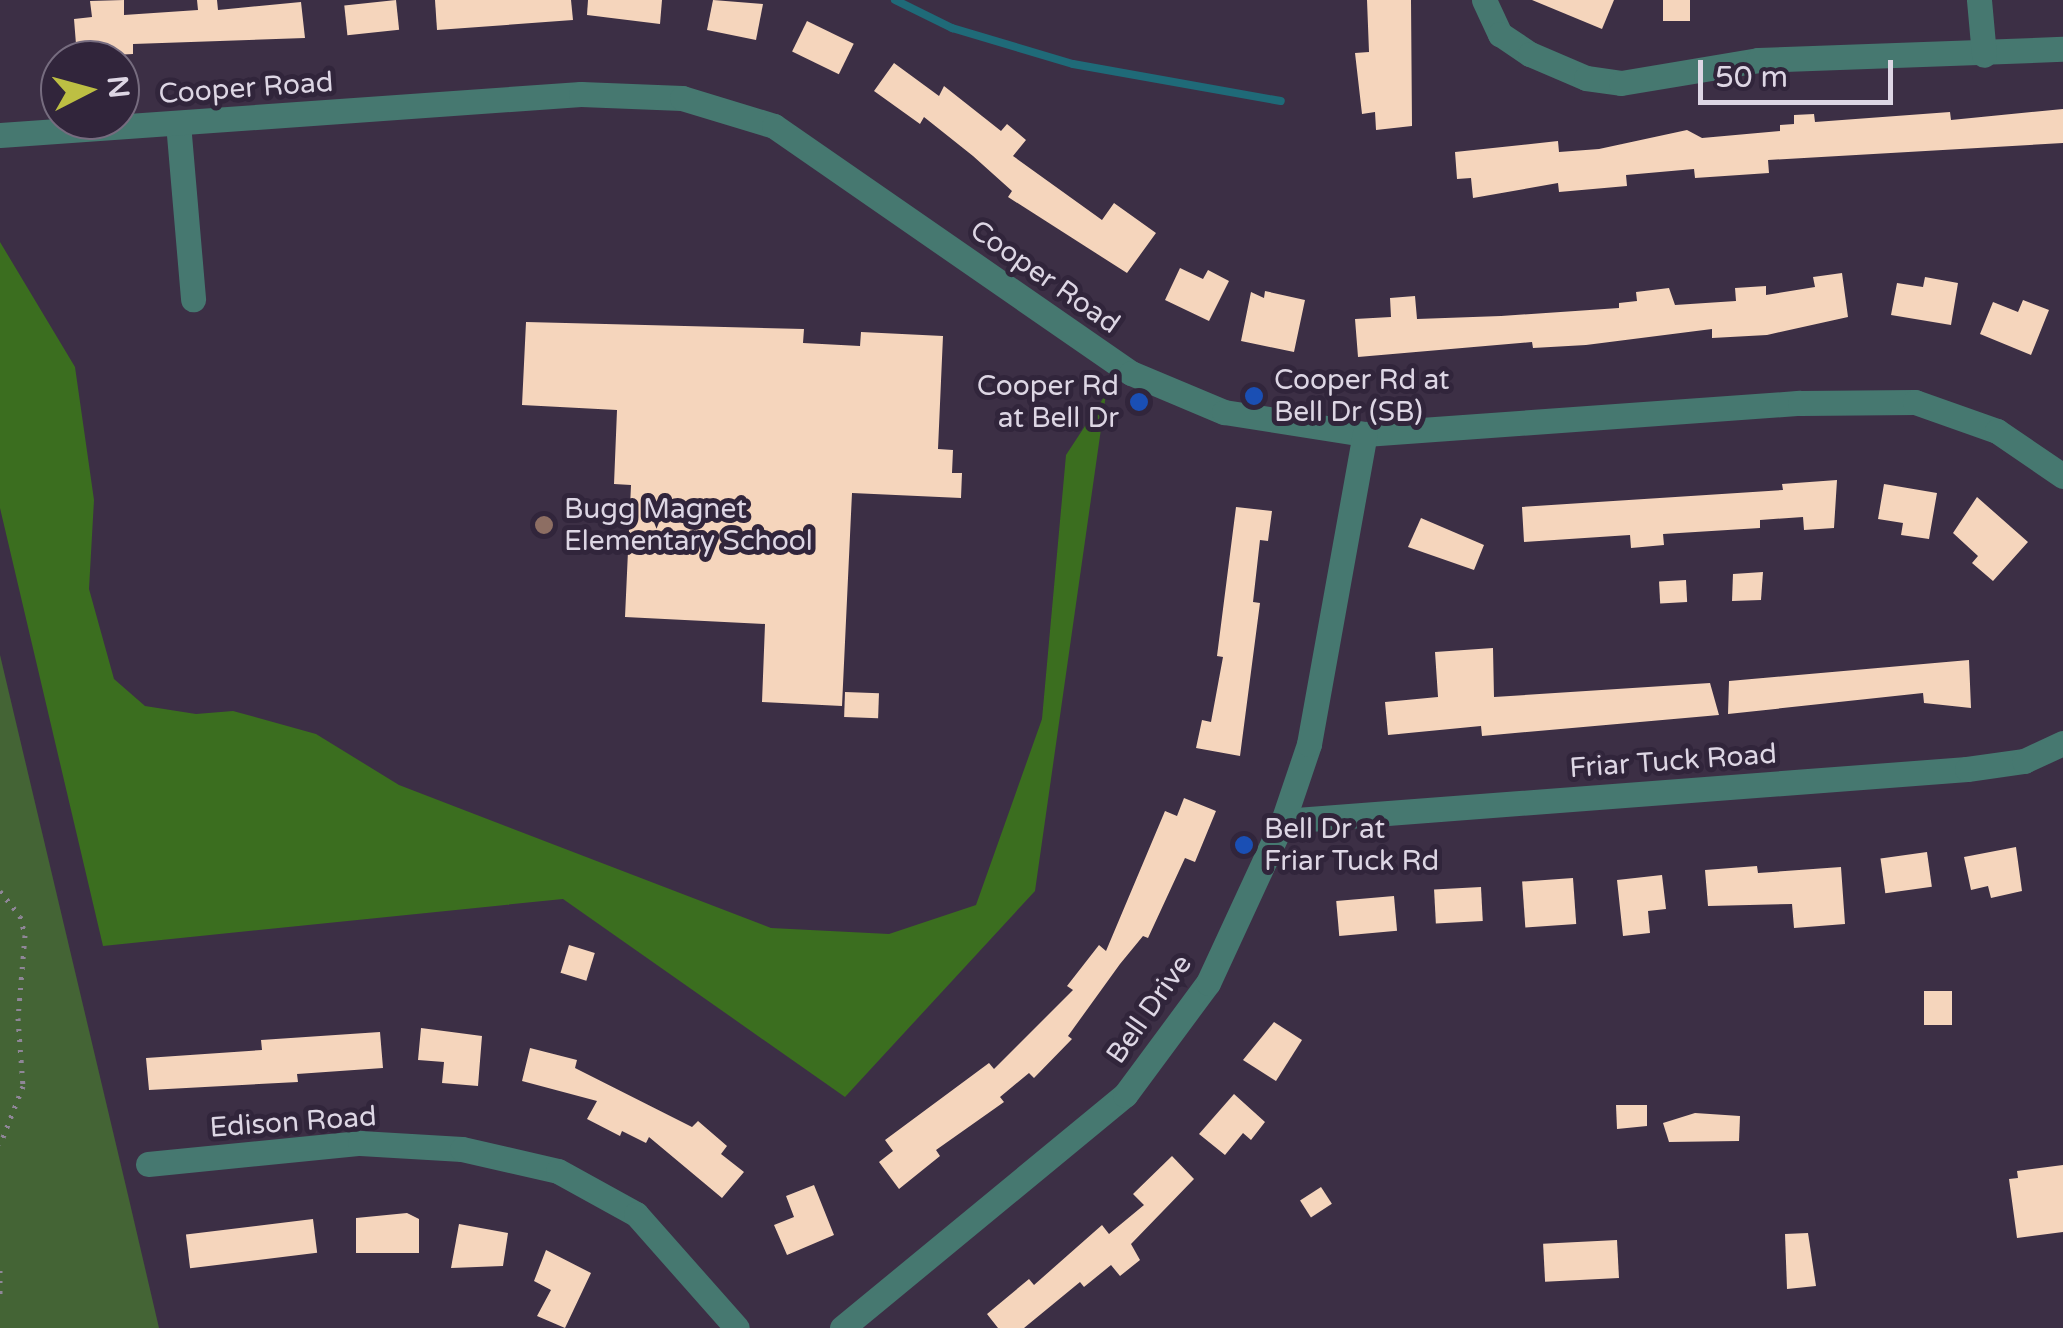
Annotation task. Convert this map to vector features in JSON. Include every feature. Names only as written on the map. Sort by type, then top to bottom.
[{"type":"street","points":[[1484,0],[1500,34],[1530,54],[1586,78],[1621,83],[1758,60],[1984,56],[2063,49]]},
{"type":"street","points":[[1979,0],[1984,56]]},
{"type":"street","name":"Cooper Road","points":[[0,134],[616,93],[682,98],[733,111],[820,153],[1083,341],[1171,394],[1224,412],[1364,434],[1817,402],[1915,402],[1997,431],[2063,476]]},
{"type":"street","points":[[178,123],[193,299]]},
{"type":"street","name":"Bell Drive","points":[[842,1328],[1125,1095],[1208,983],[1283,821],[1309,744],[1338,610],[1364,434]]},
{"type":"street","name":"Friar Tuck Road","points":[[1283,821],[1967,769],[2024,761],[2063,743]]},
{"type":"street","name":"Edison Road","points":[[148,1164],[360,1142],[462,1149],[558,1171],[636,1214],[738,1328]]},
{"type":"path","points":[[0,891],[20,916],[24,935],[18,1018],[23,1086],[0,1145]]},
{"type":"path","points":[[0,1270],[0,1296]]},
{"type":"green space","points":[[0,242],[75,367],[94,500],[89,589],[114,679],[145,706],[196,714],[233,711],[316,734],[399,785],[771,928],[889,934],[976,905],[1042,719],[1066,455],[1106,394],[1035,891],[845,1097],[563,899],[103,946],[0,508]]},
{"type":"green space","points":[[0,655],[128,1195],[159,1328],[0,1328]]},
{"type":"building","points":[[124,0],[124,15],[198,10],[197,0],[217,0],[218,10],[301,2],[305,38],[140,44],[140,40],[76,40],[74,19],[92,17],[90,1]]},
{"type":"building","points":[[396,0],[399,30],[347,35],[344,5]]},
{"type":"building","points":[[435,0],[571,0],[573,20],[437,30]]},
{"type":"building","points":[[588,0],[662,0],[660,24],[587,15]]},
{"type":"building","points":[[713,0],[763,4],[756,40],[707,30]]},
{"type":"building","points":[[1367,0],[1411,0],[1412,126],[1376,130],[1375,112],[1362,114],[1355,53],[1369,52]]},
{"type":"building","points":[[1532,0],[1614,0],[1602,29]]},
{"type":"building","points":[[1663,0],[1690,0],[1690,21],[1663,21]]},
{"type":"building","points":[[807,21],[854,44],[839,74],[792,52]]},
{"type":"building","points":[[894,63],[939,96],[944,86],[1001,131],[1007,124],[1026,140],[1013,156],[1102,220],[1114,203],[1156,233],[1127,273],[1008,197],[1012,191],[924,117],[920,124],[874,91]]},
{"type":"building","points":[[2063,109],[2063,143],[1768,160],[1769,173],[1695,178],[1694,169],[1626,175],[1627,186],[1559,192],[1558,183],[1473,198],[1471,178],[1457,179],[1455,152],[1558,141],[1559,152],[1599,149],[1687,130],[1702,138],[1780,131],[1780,125],[1794,124],[1794,115],[1814,114],[1815,122],[1950,112],[1951,120]]},
{"type":"building","points":[[1180,268],[1203,279],[1208,270],[1229,281],[1209,321],[1165,300]]},
{"type":"building","points":[[1842,273],[1848,317],[1767,335],[1712,338],[1712,329],[1586,345],[1533,348],[1532,342],[1358,357],[1355,319],[1391,317],[1390,298],[1415,296],[1417,319],[1501,316],[1619,308],[1619,303],[1637,301],[1636,292],[1669,288],[1675,305],[1736,301],[1735,288],[1766,286],[1766,295],[1815,287],[1813,277]]},
{"type":"building","points":[[1925,277],[1958,283],[1951,325],[1891,315],[1897,283],[1923,287]]},
{"type":"building","points":[[1265,291],[1305,300],[1294,352],[1241,341],[1251,292],[1264,298]]},
{"type":"building","points":[[2023,300],[2049,310],[2031,355],[1980,334],[1993,302],[2018,312]]},
{"type":"building","points":[[526,322],[804,329],[803,343],[860,346],[861,332],[943,336],[938,449],[953,450],[952,473],[962,473],[961,498],[852,493],[842,706],[762,702],[765,624],[625,617],[631,485],[614,484],[617,410],[522,405]]},
{"type":"building","points":[[1837,480],[1834,528],[1804,530],[1803,517],[1760,520],[1760,528],[1663,534],[1664,545],[1631,548],[1630,535],[1524,542],[1522,507],[1783,490],[1782,484]]},
{"type":"building","points":[[1884,484],[1937,493],[1929,539],[1901,535],[1903,523],[1878,519]]},
{"type":"building","points":[[1977,497],[2028,542],[1993,581],[1972,563],[1978,556],[1953,533]]},
{"type":"building","points":[[1236,507],[1272,511],[1268,541],[1260,540],[1253,602],[1260,603],[1240,756],[1196,748],[1202,720],[1211,722],[1223,657],[1217,656]]},
{"type":"building","points":[[1421,518],[1484,545],[1474,570],[1408,547]]},
{"type":"building","points":[[1763,572],[1761,600],[1732,601],[1733,574]]},
{"type":"building","points":[[1686,580],[1687,602],[1660,603],[1659,581]]},
{"type":"building","points":[[1493,648],[1494,697],[1710,683],[1719,715],[1482,736],[1481,726],[1388,735],[1385,702],[1438,697],[1435,652]]},
{"type":"building","points":[[1969,660],[1971,708],[1924,703],[1923,693],[1728,714],[1729,681]]},
{"type":"building","points":[[845,692],[879,693],[878,718],[844,717]]},
{"type":"building","points":[[1184,798],[1216,811],[1195,862],[1185,858],[1148,938],[1143,936],[1120,964],[1068,1036],[1072,1039],[1034,1078],[1029,1073],[1000,1097],[1004,1102],[936,1150],[940,1156],[899,1189],[879,1162],[893,1151],[885,1140],[989,1063],[994,1069],[1073,990],[1067,986],[1099,945],[1106,951],[1165,811],[1177,816]]},
{"type":"building","points":[[2016,847],[2022,891],[1991,898],[1988,886],[1971,890],[1964,857]]},
{"type":"building","points":[[1927,852],[1932,887],[1885,893],[1880,859]]},
{"type":"building","points":[[1757,866],[1758,873],[1841,867],[1845,924],[1794,928],[1792,904],[1708,906],[1705,870]]},
{"type":"building","points":[[1662,875],[1666,909],[1648,911],[1650,933],[1623,936],[1617,880]]},
{"type":"building","points":[[1573,878],[1576,924],[1525,927],[1522,882]]},
{"type":"building","points":[[1481,887],[1483,921],[1436,923],[1434,889]]},
{"type":"building","points":[[1394,896],[1397,931],[1339,936],[1336,901]]},
{"type":"building","points":[[569,945],[595,953],[586,981],[561,973]]},
{"type":"building","points":[[1924,991],[1952,991],[1952,1025],[1924,1025]]},
{"type":"building","points":[[1274,1022],[1302,1040],[1276,1081],[1243,1060]]},
{"type":"building","points":[[421,1028],[482,1036],[478,1086],[442,1083],[444,1062],[418,1060]]},
{"type":"building","points":[[380,1032],[383,1068],[297,1074],[298,1082],[149,1090],[146,1058],[262,1050],[261,1040]]},
{"type":"building","points":[[530,1048],[577,1060],[575,1068],[692,1127],[698,1121],[727,1146],[721,1154],[744,1172],[722,1198],[649,1137],[646,1143],[622,1131],[620,1136],[587,1119],[597,1101],[522,1081]]},
{"type":"building","points":[[1234,1094],[1265,1122],[1251,1140],[1243,1133],[1225,1155],[1199,1134]]},
{"type":"building","points":[[1616,1105],[1647,1105],[1647,1126],[1617,1129]]},
{"type":"building","points":[[1695,1113],[1740,1116],[1739,1141],[1669,1142],[1663,1123]]},
{"type":"building","points":[[1172,1156],[1194,1179],[1131,1244],[1140,1260],[1120,1276],[1111,1265],[1084,1287],[1080,1282],[1024,1328],[998,1328],[987,1314],[1029,1279],[1034,1285],[1102,1225],[1109,1234],[1144,1205],[1133,1194]]},
{"type":"building","points":[[2063,1165],[2063,1232],[2017,1238],[2009,1179],[2018,1178],[2017,1171]]},
{"type":"building","points":[[814,1185],[834,1235],[787,1255],[774,1225],[794,1217],[786,1196]]},
{"type":"building","points":[[1321,1187],[1332,1204],[1311,1217],[1300,1201]]},
{"type":"building","points":[[407,1213],[419,1219],[419,1253],[356,1253],[356,1218]]},
{"type":"building","points":[[313,1219],[317,1253],[190,1268],[186,1235]]},
{"type":"building","points":[[459,1224],[508,1233],[503,1266],[451,1268]]},
{"type":"building","points":[[1808,1233],[1816,1286],[1787,1289],[1785,1234]]},
{"type":"building","points":[[1617,1240],[1619,1278],[1545,1282],[1543,1244]]},
{"type":"building","points":[[546,1250],[591,1273],[565,1328],[537,1316],[551,1290],[534,1281]]},
{"type":"waterway","points":[[895,0],[952,28],[1073,64],[1281,101]]},
{"type":"place","name":"Cooper Rd at Bell Dr (SB)","points":[[1254,396]]},
{"type":"place","name":"Cooper Rd at Bell Dr","points":[[1139,402]]},
{"type":"place","name":"Bugg Magnet Elementary School","points":[[544,525]]},
{"type":"place","name":"Bell Dr at Friar Tuck Rd","points":[[1244,845]]}]
